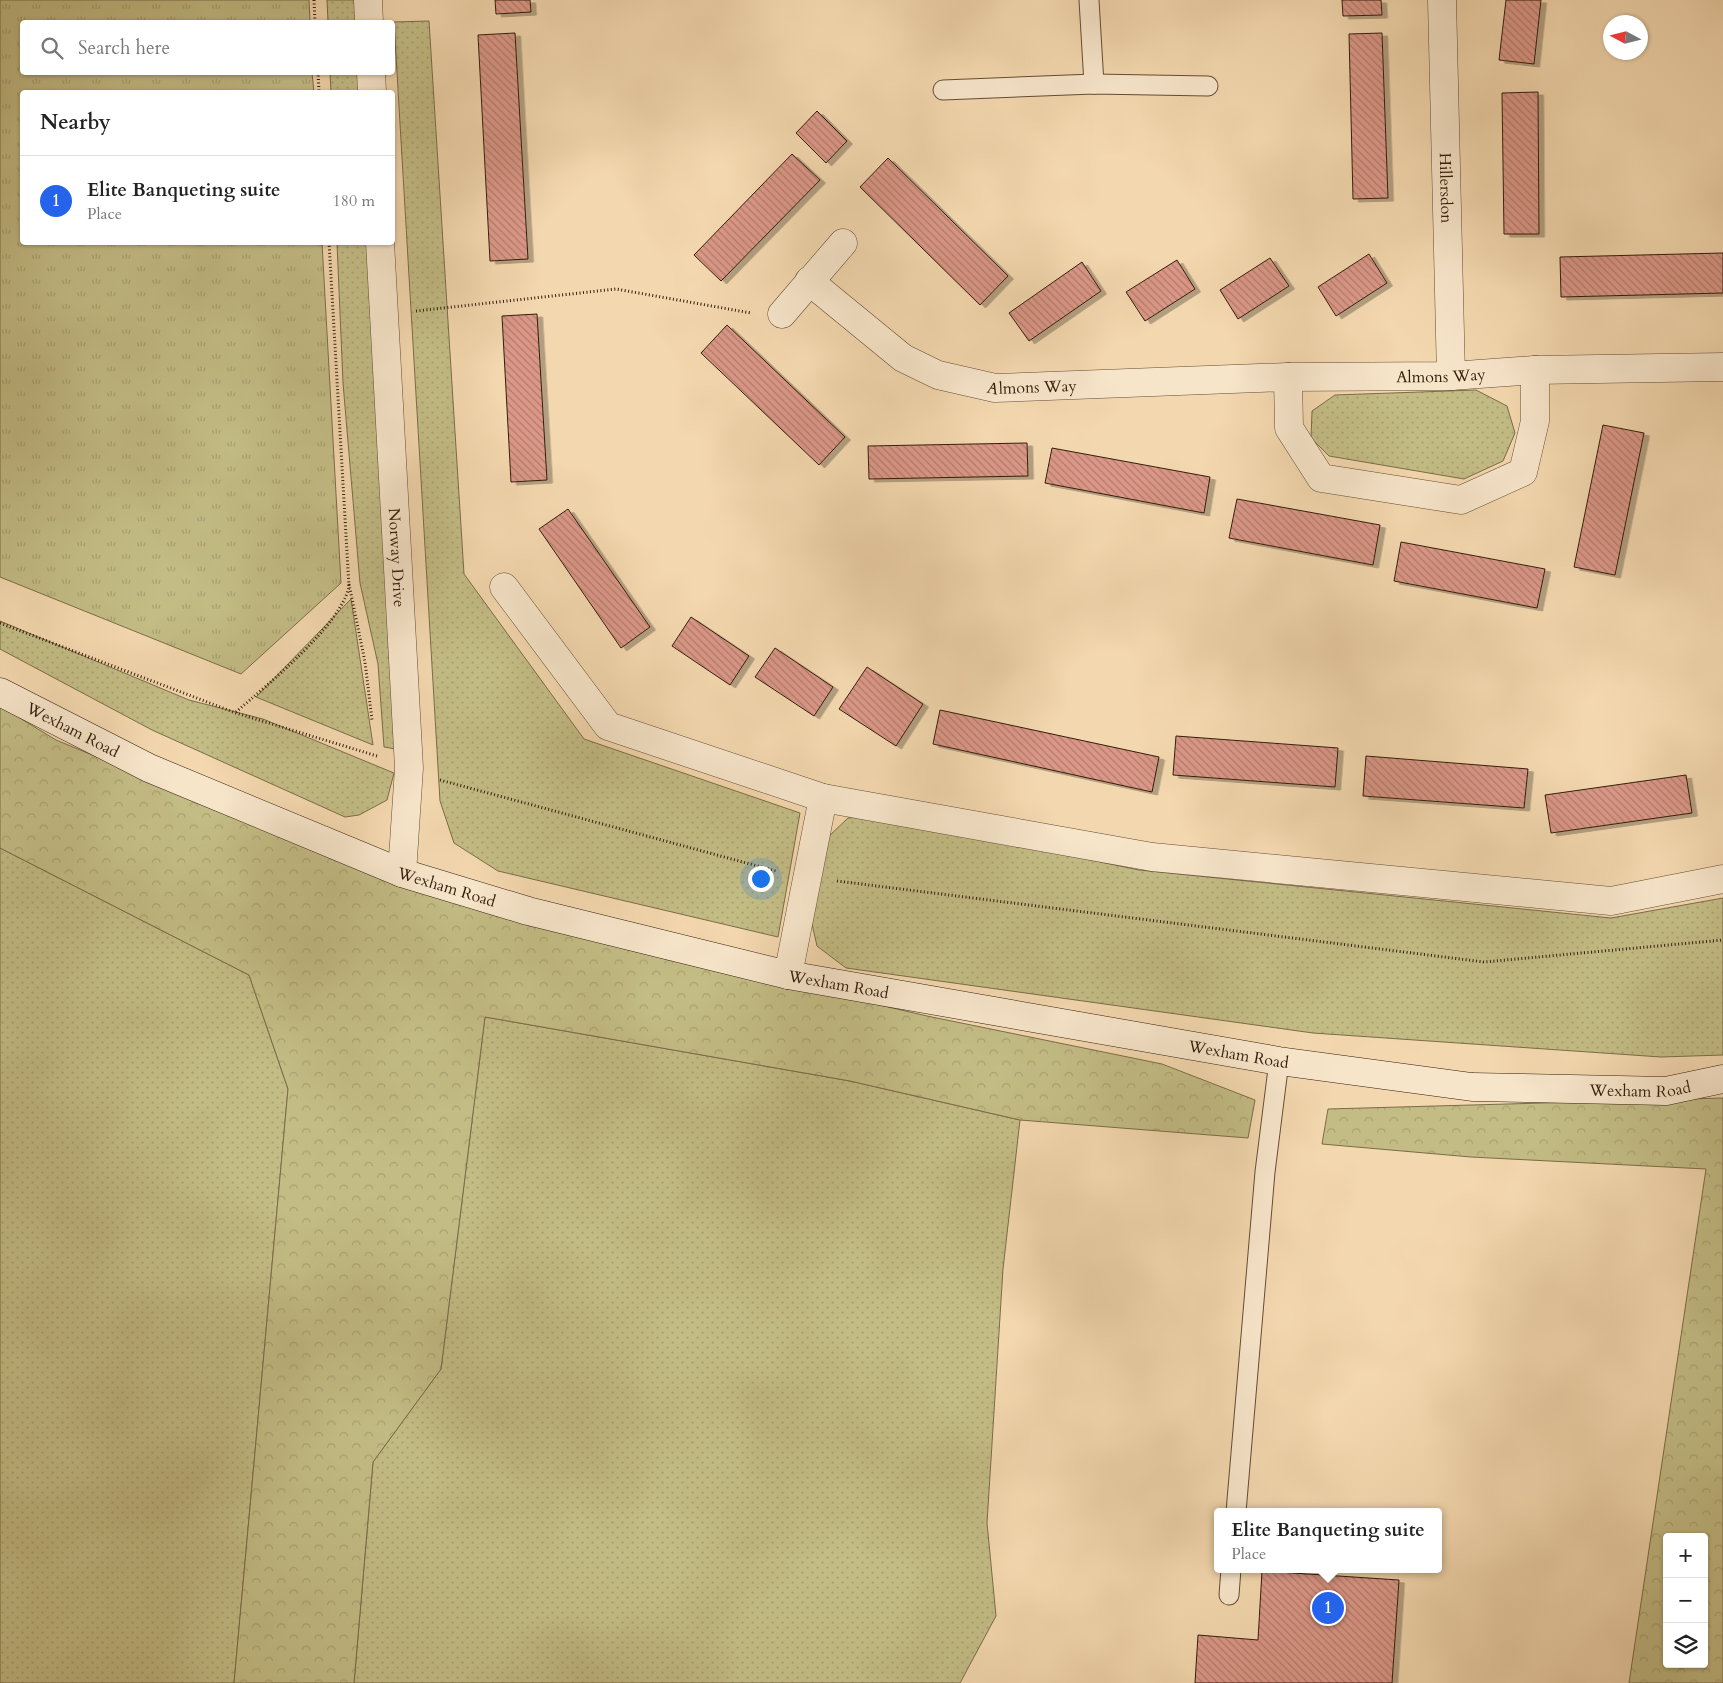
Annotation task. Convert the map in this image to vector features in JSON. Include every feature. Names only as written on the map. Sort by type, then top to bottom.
[{"type":"street","points":[[368,0],[369,20]]},
{"type":"street","name":"Hillersdon","points":[[1442,0],[1452,376]]},
{"type":"street","points":[[371,75],[372,90]]},
{"type":"street","points":[[782,314],[843,243]]},
{"type":"street","name":"Norway Drive","points":[[380,245],[409,768],[402,873]]},
{"type":"street","name":"Almons Way","points":[[809,281],[903,358],[938,375],[995,388],[1288,377],[1452,376],[1535,370],[1723,367]]},
{"type":"street","points":[[1288,377],[1290,428],[1321,478],[1461,500],[1523,472],[1535,421],[1535,370]]},
{"type":"street","points":[[504,587],[608,726],[823,798],[1152,857],[1611,901],[1723,879]]},
{"type":"street","name":"Wexham Road","points":[[0,692],[149,768],[402,873],[528,911],[788,974],[1279,1061],[1472,1087],[1666,1091],[1723,1080]]},
{"type":"street","points":[[788,974],[823,798]]},
{"type":"lane","points":[[1090,0],[1094,84]]},
{"type":"lane","points":[[943,90],[1094,84],[1208,86]]},
{"type":"lane","points":[[1236,1508],[1264,1181],[1279,1061]]},
{"type":"lane","points":[[1229,1595],[1231,1573]]},
{"type":"path","points":[[314,0],[316,20]]},
{"type":"path","points":[[318,75],[319,90]]},
{"type":"path","points":[[329,245],[349,584],[365,662],[373,727]]},
{"type":"path","points":[[384,315],[616,289],[758,314],[782,314]]},
{"type":"path","points":[[236,713],[294,661],[339,612],[346,599],[349,584]]},
{"type":"path","points":[[0,623],[236,713],[377,756],[376,746]]},
{"type":"path","points":[[439,779],[780,872]]},
{"type":"path","points":[[828,880],[1484,962],[1723,940]]},
{"type":"green space","points":[[0,0],[309,0],[310,20],[20,20],[20,75],[312,75],[314,90],[20,90],[20,245],[322,245],[341,583],[241,674],[0,577]]},
{"type":"green space","points":[[327,0],[358,0],[359,20],[328,20]]},
{"type":"green space","points":[[429,21],[464,574],[584,739],[800,813],[778,937],[498,871],[454,843],[440,801],[395,22]]},
{"type":"green space","points":[[330,75],[361,75],[362,90],[331,90]]},
{"type":"green space","points":[[337,245],[370,245],[395,749],[384,747],[378,664],[360,583],[343,383]]},
{"type":"green space","points":[[1476,390],[1507,406],[1515,433],[1503,461],[1464,479],[1329,456],[1311,438],[1312,411],[1335,395]]},
{"type":"green space","points":[[351,599],[373,745],[256,697]]},
{"type":"green space","points":[[0,621],[189,700],[263,719],[394,773],[387,800],[359,815],[345,817],[152,730],[0,649]]},
{"type":"green space","points":[[0,706],[56,740],[354,863],[548,928],[927,1016],[1162,1064],[1255,1100],[1248,1138],[1020,1120],[850,1081],[485,1017],[441,1369],[373,1462],[354,1683],[234,1683],[288,1089],[249,975],[0,848]]},
{"type":"green space","points":[[878,816],[1139,870],[1611,918],[1723,898],[1723,1055],[1661,1057],[1313,1033],[846,968],[817,946],[810,915],[828,837],[848,818]]},
{"type":"green space","points":[[0,848],[249,975],[288,1089],[234,1683],[0,1683]]},
{"type":"green space","points":[[485,1017],[850,1081],[1020,1120],[1003,1269],[987,1523],[996,1616],[960,1683],[354,1683],[373,1462],[441,1369]]},
{"type":"green space","points":[[1723,1098],[1723,1683],[1629,1683],[1706,1169],[1471,1157],[1322,1144],[1328,1109]]},
{"type":"building","points":[[495,0],[530,0],[531,12],[496,14]]},
{"type":"building","points":[[1342,0],[1381,0],[1382,15],[1343,16]]},
{"type":"building","points":[[1506,0],[1541,0],[1534,64],[1499,60]]},
{"type":"building","points":[[515,33],[528,259],[490,261],[478,35]]},
{"type":"building","points":[[1382,33],[1388,198],[1353,199],[1349,34]]},
{"type":"building","points":[[1538,92],[1539,234],[1504,234],[1502,93]]},
{"type":"building","points":[[817,111],[847,141],[826,163],[796,133]]},
{"type":"building","points":[[792,154],[820,180],[721,281],[694,255]]},
{"type":"building","points":[[888,158],[1008,276],[980,305],[860,187]]},
{"type":"building","points":[[1723,253],[1723,293],[1561,297],[1560,257]]},
{"type":"building","points":[[1369,254],[1387,283],[1336,316],[1318,287]]},
{"type":"building","points":[[1270,258],[1289,286],[1238,319],[1220,290]]},
{"type":"building","points":[[1177,260],[1195,289],[1145,321],[1126,292]]},
{"type":"building","points":[[1082,262],[1101,291],[1029,341],[1009,313]]},
{"type":"building","points":[[537,314],[547,480],[511,482],[502,316]]},
{"type":"building","points":[[727,325],[845,437],[819,465],[701,353]]},
{"type":"building","points":[[1603,425],[1644,433],[1615,575],[1574,567]]},
{"type":"building","points":[[1027,443],[1028,476],[869,479],[868,446]]},
{"type":"building","points":[[1052,448],[1210,477],[1204,513],[1045,483]]},
{"type":"building","points":[[1237,499],[1380,525],[1373,565],[1229,538]]},
{"type":"building","points":[[568,509],[650,627],[621,648],[539,529]]},
{"type":"building","points":[[1401,542],[1545,569],[1537,608],[1394,581]]},
{"type":"building","points":[[691,617],[749,656],[730,685],[672,646]]},
{"type":"building","points":[[775,648],[833,687],[814,716],[755,677]]},
{"type":"building","points":[[867,667],[923,704],[896,746],[839,709]]},
{"type":"building","points":[[940,710],[1159,757],[1152,792],[933,744]]},
{"type":"building","points":[[1176,736],[1338,748],[1335,787],[1173,775]]},
{"type":"building","points":[[1366,756],[1528,769],[1524,808],[1363,796]]},
{"type":"building","points":[[1686,775],[1692,813],[1551,833],[1545,795]]},
{"type":"building","points":[[1262,1573],[1292,1573],[1399,1580],[1392,1683],[1195,1683],[1198,1635],[1258,1640]]},
{"type":"place","name":"Elite Banqueting suite","points":[[1328,1608]]}]
